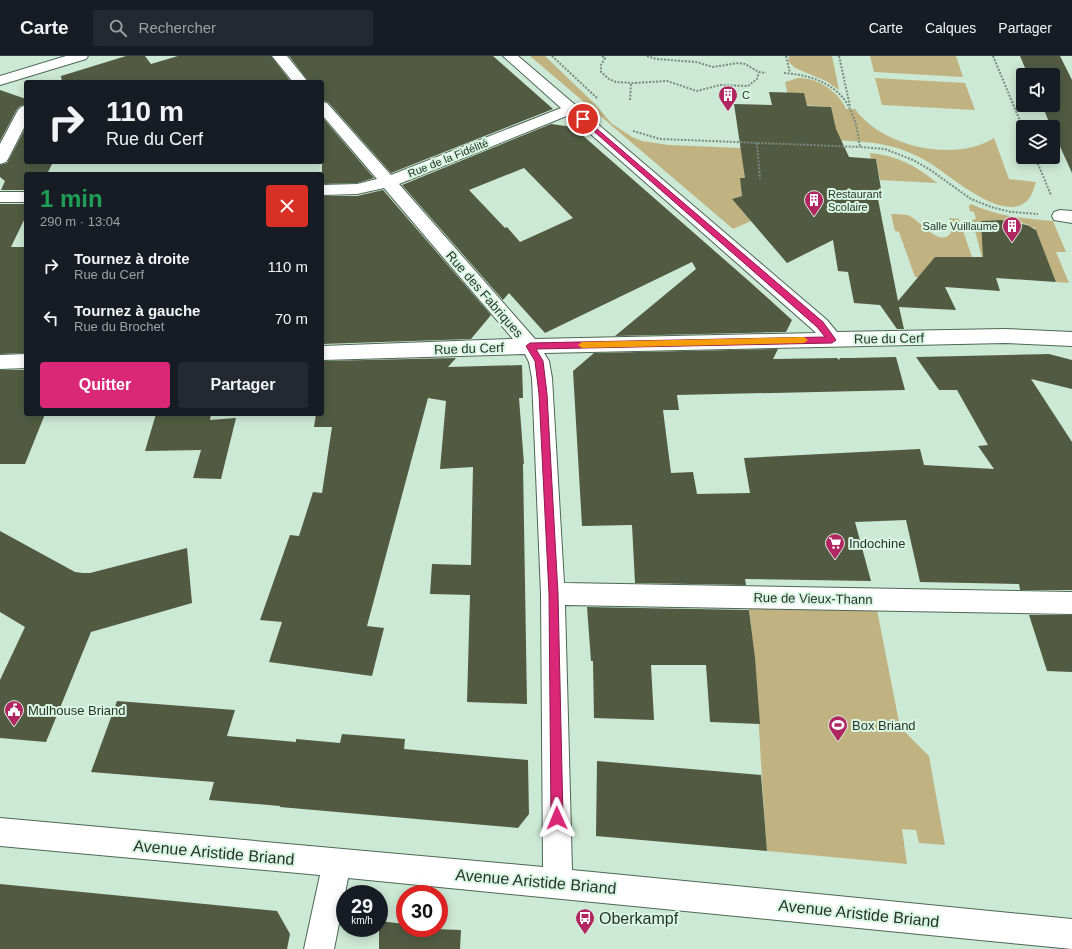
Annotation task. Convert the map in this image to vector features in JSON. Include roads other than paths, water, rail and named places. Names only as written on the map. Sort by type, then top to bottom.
[{"type":"street","points":[[0,81],[40,75],[81,56]]},
{"type":"street","points":[[279,56],[299,80]]},
{"type":"street","points":[[510,56],[820,324],[832,340]]},
{"type":"street","name":"Rue des Fabriques","points":[[324,108],[530,346],[539,361],[542,378],[553,594],[558,883]]},
{"type":"street","name":"Rue de la Fidélité","points":[[324,190],[357,189],[388,182],[571,109]]},
{"type":"street","points":[[0,159],[24,114]]},
{"type":"street","points":[[0,197],[24,197]]},
{"type":"street","name":"Rue du Cerf","points":[[324,353],[530,346],[1005,336],[1072,339]]},
{"type":"street","points":[[0,362],[24,361]]},
{"type":"street","name":"Rue de Vieux-Thann","points":[[553,594],[1072,603]]},
{"type":"street","name":"Avenue Aristide Briand","points":[[0,832],[558,883],[1072,934]]},
{"type":"street","points":[[319,949],[337,863]]},
{"type":"place","name":"C","points":[[728,112]]},
{"type":"place","name":"Restaurant Scolaire","points":[[814,217]]},
{"type":"place","name":"Salle Vuillaume","points":[[1012,243]]},
{"type":"place","name":"Indochine","points":[[835,560]]},
{"type":"place","name":"Mulhouse Briand","points":[[14,727]]},
{"type":"place","name":"Box Briand","points":[[838,742]]},
{"type":"place","name":"Oberkampf","points":[[585,935]]}]
